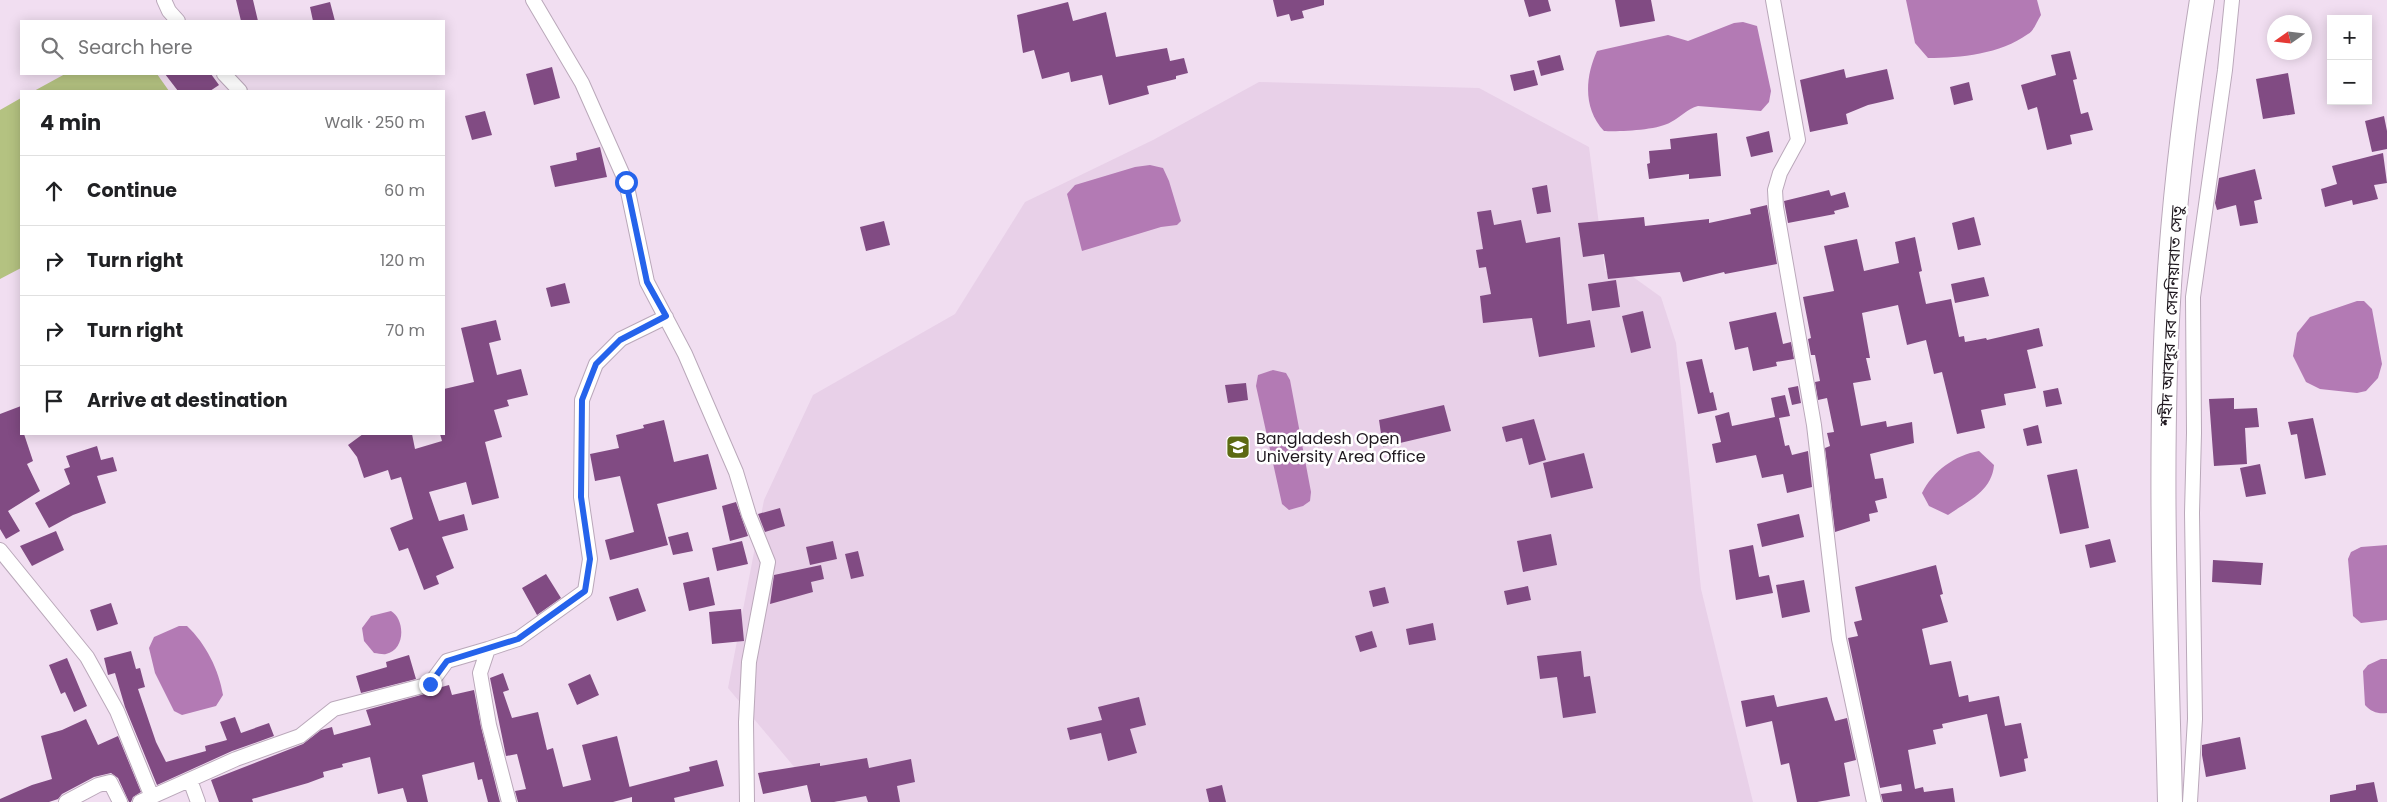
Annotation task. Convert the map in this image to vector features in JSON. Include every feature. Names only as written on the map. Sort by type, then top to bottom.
[{"type":"highway","name":"শহীদ আবদুর রব সেরনিয়াবাত সেতু","points":[[2170,802],[2166,633],[2165,437],[2169,285],[2181,147],[2202,0]]},
{"type":"street","points":[[164,0],[177,20]]},
{"type":"street","points":[[533,0],[582,83],[626,182],[647,282],[685,354],[736,472],[749,515],[768,562],[763,600],[749,662],[746,722],[747,802]]},
{"type":"street","points":[[1773,0],[1798,140],[1780,173],[1775,190],[1776,207],[1814,425],[1840,639],[1874,802]]},
{"type":"street","points":[[2190,802],[2195,719],[2192,513],[2194,297],[2225,70],[2232,0]]},
{"type":"street","points":[[225,75],[239,90]]},
{"type":"street","points":[[0,550],[87,657],[117,711],[146,800],[236,759],[300,736],[334,709],[430,684],[447,661],[518,639],[585,591],[590,559],[581,497],[582,400],[596,364],[620,340],[666,316]]},
{"type":"street","points":[[488,649],[480,673],[489,725],[509,802]]},
{"type":"street","points":[[190,780],[198,802]]},
{"type":"street","points":[[66,802],[110,782],[120,802]]},
{"type":"shaded area","points":[[1906,0],[2037,0],[2041,15],[2030,33],[2005,46],[1980,54],[1928,58],[1915,43]]},
{"type":"shaded area","points":[[1743,22],[1757,26],[1771,91],[1769,102],[1761,111],[1698,106],[1665,125],[1629,131],[1604,131],[1597,122],[1589,103],[1588,82],[1597,51],[1668,35],[1688,41],[1734,23]]},
{"type":"shaded area","name":"Bangladesh Open University Area Office","points":[[1259,82],[1479,88],[1589,147],[1605,271],[1629,274],[1661,297],[1676,343],[1701,589],[1753,802],[839,802],[801,775],[728,688],[764,500],[813,395],[955,314],[1025,202],[1153,140]]},
{"type":"shaded area","points":[[1150,165],[1163,168],[1169,181],[1181,221],[1177,225],[1161,227],[1082,251],[1067,194],[1075,185],[1135,167]]},
{"type":"shaded area","points":[[2357,301],[2364,301],[2372,309],[2382,364],[2378,378],[2366,391],[2357,393],[2320,389],[2306,382],[2293,356],[2297,333],[2310,317]]},
{"type":"shaded area","points":[[1273,370],[1286,373],[1290,380],[1311,492],[1310,501],[1303,506],[1289,510],[1282,504],[1256,386],[1258,375]]},
{"type":"shaded area","points":[[1979,451],[1994,465],[1989,482],[1984,489],[1948,515],[1929,506],[1922,493],[1932,478],[1953,460]]},
{"type":"shaded area","points":[[2387,545],[2387,620],[2361,623],[2353,616],[2348,559],[2351,552],[2361,547]]},
{"type":"shaded area","points":[[391,611],[396,615],[401,627],[400,641],[393,651],[385,654],[374,653],[364,641],[362,628],[371,616]]},
{"type":"shaded area","points":[[179,626],[187,626],[206,649],[215,667],[223,695],[216,706],[182,715],[174,711],[155,673],[149,648],[154,637]]},
{"type":"shaded area","points":[[2381,659],[2387,659],[2387,713],[2375,712],[2365,705],[2363,671],[2368,665]]},
{"type":"green space","points":[[63,75],[158,75],[168,90],[36,90]]},
{"type":"green space","points":[[20,99],[20,269],[0,279],[0,110]]},
{"type":"building","points":[[236,0],[253,0],[258,20],[241,20]]},
{"type":"building","points":[[1273,0],[1324,0],[1324,5],[1302,11],[1304,18],[1291,21],[1289,14],[1277,17]]},
{"type":"building","points":[[1524,0],[1548,0],[1551,11],[1529,17]]},
{"type":"building","points":[[1615,0],[1651,0],[1655,21],[1620,27]]},
{"type":"building","points":[[330,2],[335,20],[313,20],[310,7]]},
{"type":"building","points":[[1068,2],[1073,21],[1106,12],[1116,57],[1167,48],[1170,61],[1184,58],[1188,73],[1176,76],[1176,79],[1147,86],[1149,94],[1109,105],[1102,75],[1071,82],[1069,72],[1042,79],[1034,50],[1023,53],[1017,15]]},
{"type":"building","points":[[2070,51],[2077,79],[2073,80],[2081,114],[2088,112],[2093,130],[2070,135],[2072,144],[2047,150],[2037,107],[2028,110],[2021,85],[2056,75],[2051,55]]},
{"type":"building","points":[[1560,55],[1564,70],[1541,76],[1537,61]]},
{"type":"building","points":[[552,67],[560,98],[534,105],[526,74]]},
{"type":"building","points":[[1844,69],[1846,78],[1887,69],[1894,99],[1868,105],[1846,114],[1848,124],[1810,132],[1800,80]]},
{"type":"building","points":[[1534,70],[1538,85],[1514,91],[1510,75]]},
{"type":"building","points":[[2288,73],[2295,114],[2263,119],[2256,79]]},
{"type":"building","points":[[166,75],[212,75],[219,85],[212,90],[177,90]]},
{"type":"building","points":[[1969,82],[1973,100],[1954,105],[1950,87]]},
{"type":"building","points":[[485,111],[492,135],[472,140],[465,116]]},
{"type":"building","points":[[2384,116],[2387,131],[2387,149],[2372,152],[2365,121]]},
{"type":"building","points":[[1769,131],[1773,152],[1751,157],[1746,137]]},
{"type":"building","points":[[1717,133],[1721,176],[1689,179],[1689,174],[1649,179],[1647,164],[1650,163],[1649,151],[1671,149],[1670,139]]},
{"type":"building","points":[[600,147],[607,177],[555,187],[550,166],[577,160],[576,153]]},
{"type":"building","points":[[2383,153],[2387,183],[2374,185],[2378,199],[2353,205],[2352,200],[2325,207],[2321,189],[2337,184],[2332,166]]},
{"type":"building","points":[[2255,169],[2262,199],[2254,201],[2258,223],[2240,226],[2236,205],[2217,210],[2215,203],[2219,178]]},
{"type":"building","points":[[1547,185],[1551,212],[1537,214],[1532,188]]},
{"type":"building","points":[[1829,190],[1831,196],[1845,192],[1849,207],[1834,211],[1835,214],[1788,223],[1784,201]]},
{"type":"building","points":[[1767,205],[1777,264],[1725,274],[1724,272],[1683,282],[1680,272],[1608,279],[1604,254],[1583,257],[1578,223],[1644,217],[1645,226],[1709,219],[1709,223],[1751,214],[1750,209]]},
{"type":"building","points":[[1491,210],[1494,225],[1521,220],[1526,243],[1560,237],[1567,324],[1590,320],[1595,347],[1539,357],[1532,318],[1483,323],[1480,296],[1491,294],[1486,267],[1479,268],[1476,250],[1483,249],[1477,212]]},
{"type":"building","points":[[1974,217],[1981,245],[1958,250],[1952,223]]},
{"type":"building","points":[[884,221],[890,245],[866,251],[860,227]]},
{"type":"building","points":[[1915,237],[1922,271],[1919,272],[1926,304],[1951,299],[1959,337],[1964,336],[1965,342],[1986,338],[1987,340],[2039,328],[2043,346],[2027,350],[2036,388],[2004,394],[2006,405],[1981,410],[1985,428],[1957,434],[1942,372],[1934,374],[1926,340],[1907,345],[1898,305],[1862,313],[1870,358],[1866,358],[1871,380],[1853,383],[1861,426],[1886,421],[1887,427],[1912,422],[1914,443],[1870,454],[1875,479],[1883,478],[1887,498],[1875,501],[1878,512],[1869,514],[1870,521],[1835,532],[1825,448],[1830,446],[1827,433],[1834,432],[1827,398],[1818,400],[1815,382],[1820,381],[1815,355],[1811,355],[1808,339],[1811,338],[1803,297],[1834,291],[1824,246],[1857,239],[1864,271],[1899,263],[1895,242]]},
{"type":"building","points":[[1984,277],[1989,296],[1955,303],[1951,284]]},
{"type":"building","points":[[1616,280],[1620,307],[1592,311],[1588,284]]},
{"type":"building","points":[[565,283],[570,303],[551,307],[546,288]]},
{"type":"building","points":[[1643,311],[1651,348],[1631,353],[1622,316]]},
{"type":"building","points":[[1776,312],[1783,344],[1791,342],[1794,359],[1776,362],[1777,366],[1753,371],[1748,347],[1735,350],[1729,322]]},
{"type":"building","points":[[496,320],[501,340],[489,343],[497,375],[521,369],[528,395],[507,400],[509,406],[494,410],[502,437],[485,442],[499,498],[472,505],[466,482],[429,492],[439,521],[464,514],[468,530],[442,537],[454,568],[436,576],[439,584],[424,590],[408,548],[399,551],[390,528],[413,519],[401,477],[391,480],[388,470],[364,478],[357,457],[348,445],[362,435],[412,435],[415,449],[442,441],[440,435],[445,435],[445,389],[474,382],[461,328]]},
{"type":"building","points":[[1702,359],[1710,393],[1713,392],[1717,410],[1698,414],[1686,362]]},
{"type":"building","points":[[1246,383],[1248,400],[1228,403],[1225,385]]},
{"type":"building","points":[[1798,386],[1801,403],[1792,405],[1788,388]]},
{"type":"building","points":[[2058,388],[2062,404],[2046,407],[2043,391]]},
{"type":"building","points":[[1785,395],[1790,416],[1779,418],[1785,446],[1789,445],[1792,455],[1808,451],[1812,487],[1787,493],[1783,474],[1762,478],[1756,455],[1716,463],[1712,444],[1721,442],[1715,416],[1729,412],[1732,426],[1775,417],[1771,398]]},
{"type":"building","points":[[2234,398],[2234,409],[2257,408],[2259,427],[2245,428],[2247,464],[2214,466],[2209,399]]},
{"type":"building","points":[[1444,405],[1451,431],[1383,447],[1379,420]]},
{"type":"building","points":[[20,406],[20,435],[24,435],[33,461],[27,464],[40,491],[8,511],[20,531],[6,539],[0,529],[0,414]]},
{"type":"building","points":[[2313,418],[2326,475],[2305,479],[2297,434],[2291,435],[2288,422]]},
{"type":"building","points":[[1534,419],[1546,460],[1529,465],[1522,438],[1506,442],[1502,427]]},
{"type":"building","points":[[664,420],[674,462],[708,454],[717,489],[657,504],[668,545],[610,560],[605,540],[634,532],[620,476],[595,481],[590,454],[619,448],[616,435],[644,428],[643,425]]},
{"type":"building","points":[[2038,425],[2042,443],[2027,446],[2023,429]]},
{"type":"building","points":[[97,446],[101,460],[113,457],[117,471],[97,476],[106,503],[73,515],[49,528],[35,503],[70,484],[64,469],[70,467],[66,456]]},
{"type":"building","points":[[1584,453],[1593,488],[1551,498],[1543,463]]},
{"type":"building","points":[[2260,464],[2266,494],[2246,497],[2240,468]]},
{"type":"building","points":[[2077,469],[2089,528],[2060,534],[2047,475]]},
{"type":"building","points":[[736,502],[748,536],[730,541],[722,506]]},
{"type":"building","points":[[780,508],[785,526],[765,532],[758,514]]},
{"type":"building","points":[[1799,514],[1804,537],[1762,547],[1757,524]]},
{"type":"building","points":[[56,531],[64,550],[32,566],[20,546]]},
{"type":"building","points":[[688,532],[693,551],[673,555],[668,537]]},
{"type":"building","points":[[1551,534],[1557,565],[1523,572],[1517,541]]},
{"type":"building","points":[[2110,539],[2116,562],[2090,568],[2085,545]]},
{"type":"building","points":[[742,541],[748,564],[717,571],[712,548]]},
{"type":"building","points":[[833,541],[837,559],[810,565],[806,547]]},
{"type":"building","points":[[1753,545],[1759,577],[1769,575],[1773,593],[1736,600],[1729,550]]},
{"type":"building","points":[[858,551],[864,576],[851,579],[845,554]]},
{"type":"building","points":[[2213,560],[2263,563],[2261,585],[2212,582]]},
{"type":"building","points":[[821,565],[824,579],[811,582],[813,592],[770,604],[774,575]]},
{"type":"building","points":[[1936,565],[1943,594],[1940,595],[1948,622],[1922,629],[1930,665],[1951,661],[1959,697],[1968,695],[1969,702],[1999,696],[2005,726],[2021,723],[2028,758],[2024,759],[2026,771],[2000,777],[1987,714],[1942,724],[1943,728],[1933,730],[1936,744],[1908,750],[1915,789],[1923,787],[1924,792],[1953,788],[1955,802],[1883,802],[1881,794],[1902,791],[1901,784],[1880,788],[1848,638],[1858,636],[1854,622],[1862,620],[1855,587]]},
{"type":"building","points":[[546,574],[561,598],[537,615],[522,588]]},
{"type":"building","points":[[709,577],[715,605],[689,611],[683,583]]},
{"type":"building","points":[[1804,580],[1810,612],[1782,618],[1776,585]]},
{"type":"building","points":[[1528,586],[1531,600],[1507,605],[1504,591]]},
{"type":"building","points":[[1385,587],[1389,603],[1373,607],[1369,591]]},
{"type":"building","points":[[638,588],[646,611],[617,621],[609,597]]},
{"type":"building","points":[[111,603],[118,624],[97,631],[90,610]]},
{"type":"building","points":[[741,609],[744,641],[712,644],[709,612]]},
{"type":"building","points":[[1433,623],[1436,640],[1409,645],[1406,629]]},
{"type":"building","points":[[1372,631],[1377,647],[1360,652],[1355,636]]},
{"type":"building","points":[[131,651],[136,669],[140,668],[145,687],[138,689],[156,742],[166,762],[206,751],[205,746],[227,740],[220,722],[235,717],[241,733],[269,723],[274,736],[232,751],[157,785],[125,707],[115,673],[108,675],[104,658]]},
{"type":"building","points":[[1581,651],[1584,677],[1590,676],[1596,713],[1563,718],[1557,677],[1540,679],[1537,656]]},
{"type":"building","points":[[409,655],[416,679],[361,693],[356,676],[387,667],[386,662]]},
{"type":"building","points":[[67,658],[87,706],[74,712],[65,692],[61,694],[49,665]]},
{"type":"building","points":[[503,673],[509,690],[503,692],[512,718],[538,712],[547,750],[553,748],[563,787],[591,780],[582,745],[617,736],[629,787],[690,771],[689,767],[717,760],[724,786],[674,798],[675,802],[632,802],[632,797],[613,802],[518,802],[515,791],[526,789],[517,754],[506,756],[490,678]]},
{"type":"building","points":[[590,674],[599,695],[577,705],[568,684]]},
{"type":"building","points":[[449,685],[452,695],[474,690],[481,727],[500,802],[488,802],[482,779],[478,780],[474,762],[422,775],[428,802],[407,802],[403,788],[378,794],[370,757],[342,764],[343,767],[323,772],[324,777],[252,799],[253,802],[219,802],[211,780],[303,744],[321,730],[332,727],[334,735],[371,725],[366,710],[432,692]]},
{"type":"building","points":[[1774,695],[1777,707],[1827,697],[1835,721],[1847,718],[1856,760],[1844,763],[1850,796],[1817,802],[1797,802],[1789,763],[1781,765],[1772,721],[1746,727],[1741,701]]},
{"type":"building","points":[[1139,697],[1146,725],[1130,729],[1137,753],[1108,761],[1101,733],[1070,740],[1067,728],[1102,720],[1098,707]]},
{"type":"building","points":[[86,719],[98,745],[118,736],[141,792],[133,797],[131,802],[129,802],[118,778],[111,773],[94,777],[62,794],[58,799],[49,802],[0,802],[0,799],[32,785],[52,779],[41,736],[62,730]]},
{"type":"building","points":[[2240,737],[2246,769],[2206,777],[2202,745]]},
{"type":"building","points":[[867,758],[869,768],[911,759],[915,782],[897,786],[900,802],[868,802],[866,796],[834,802],[811,802],[807,785],[763,794],[758,773],[820,763],[820,766]]},
{"type":"building","points":[[2374,782],[2378,802],[2330,802],[2330,795],[2356,790],[2356,785]]},
{"type":"building","points":[[1222,785],[1226,802],[1209,802],[1206,789]]},
{"type":"place","name":"Bangladesh Open University Area Office","points":[[1238,447]]},
{"type":"route","points":[[430,684],[439,669],[447,661],[518,639],[585,591],[590,559],[581,497],[582,400],[596,364],[620,340],[666,316],[647,282],[626,182]]}]
